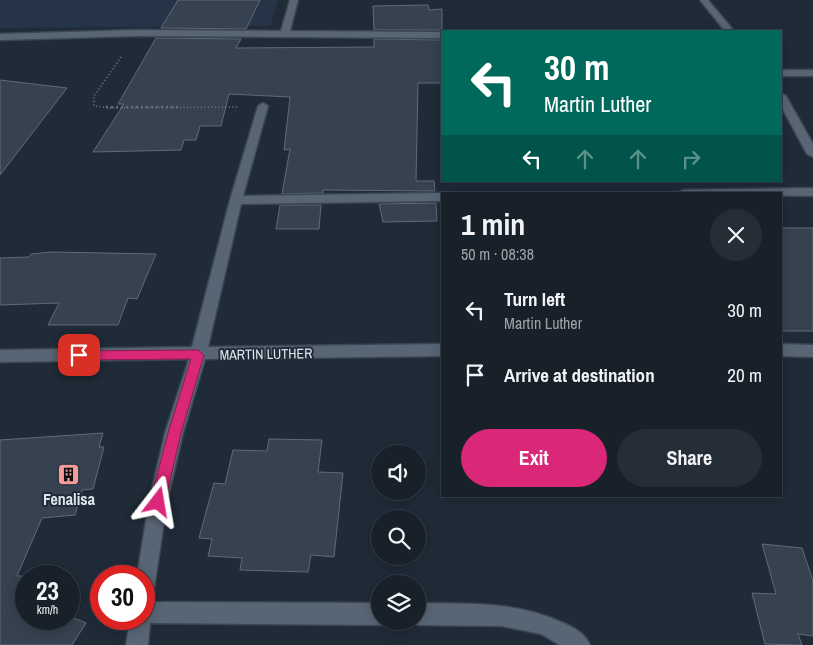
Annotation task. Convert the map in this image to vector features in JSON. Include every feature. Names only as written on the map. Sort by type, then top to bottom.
[{"type":"street","points":[[284,35],[294,0]]},
{"type":"street","points":[[704,0],[729,30]]},
{"type":"street","points":[[2,39],[136,33],[441,35]]},
{"type":"street","points":[[782,73],[813,73]]},
{"type":"street","points":[[782,98],[813,154]]},
{"type":"street","points":[[149,565],[158,502],[174,433],[198,355],[236,200],[263,106]]},
{"type":"street","points":[[782,192],[813,192]]},
{"type":"street","points":[[236,200],[441,197]]},
{"type":"street","name":"MARTIN LUTHER","points":[[0,356],[198,355],[441,350]]},
{"type":"street","points":[[782,350],[813,351]]},
{"type":"street","points":[[155,612],[371,614]]},
{"type":"street","points":[[426,614],[508,615],[543,623],[579,645]]},
{"type":"street","points":[[137,645],[139,630]]},
{"type":"path","points":[[136,33],[94,96],[94,106],[110,108],[263,106]]},
{"type":"shaded area","points":[[0,0],[278,0],[270,26],[0,28]]},
{"type":"building","points":[[178,0],[260,0],[246,29],[161,28]]},
{"type":"building","points":[[428,5],[429,10],[442,9],[442,30],[374,30],[373,6]]},
{"type":"building","points":[[156,38],[241,39],[236,48],[374,47],[374,39],[441,40],[441,83],[418,83],[416,181],[434,181],[435,191],[323,190],[323,193],[282,194],[290,149],[284,150],[290,97],[229,94],[221,126],[200,126],[196,140],[184,140],[181,150],[93,152],[124,104],[118,104]]},
{"type":"building","points":[[0,80],[67,88],[0,175]]},
{"type":"building","points":[[436,203],[437,221],[383,222],[379,204]]},
{"type":"building","points":[[280,205],[321,205],[319,229],[276,229]]},
{"type":"building","points":[[782,228],[813,228],[813,331],[782,331]]},
{"type":"building","points":[[51,252],[156,254],[137,299],[128,298],[118,325],[48,325],[59,303],[0,305],[0,258],[29,257],[31,254]]},
{"type":"building","points":[[103,433],[99,447],[104,447],[93,489],[82,490],[75,515],[42,518],[22,565],[15,565],[15,630],[80,630],[80,621],[86,623],[72,645],[0,645],[0,440]]},
{"type":"building","points":[[269,439],[322,440],[318,472],[343,473],[334,557],[311,555],[308,572],[240,570],[242,558],[208,556],[212,539],[199,538],[214,483],[225,484],[233,450],[267,451]]},
{"type":"building","points":[[762,544],[802,548],[813,581],[813,636],[798,634],[802,645],[765,644],[752,593],[776,594]]},
{"type":"place","name":"Fenalisa","points":[[69,475]]},
{"type":"route","points":[[79,355],[198,355],[174,433],[158,502]]}]
